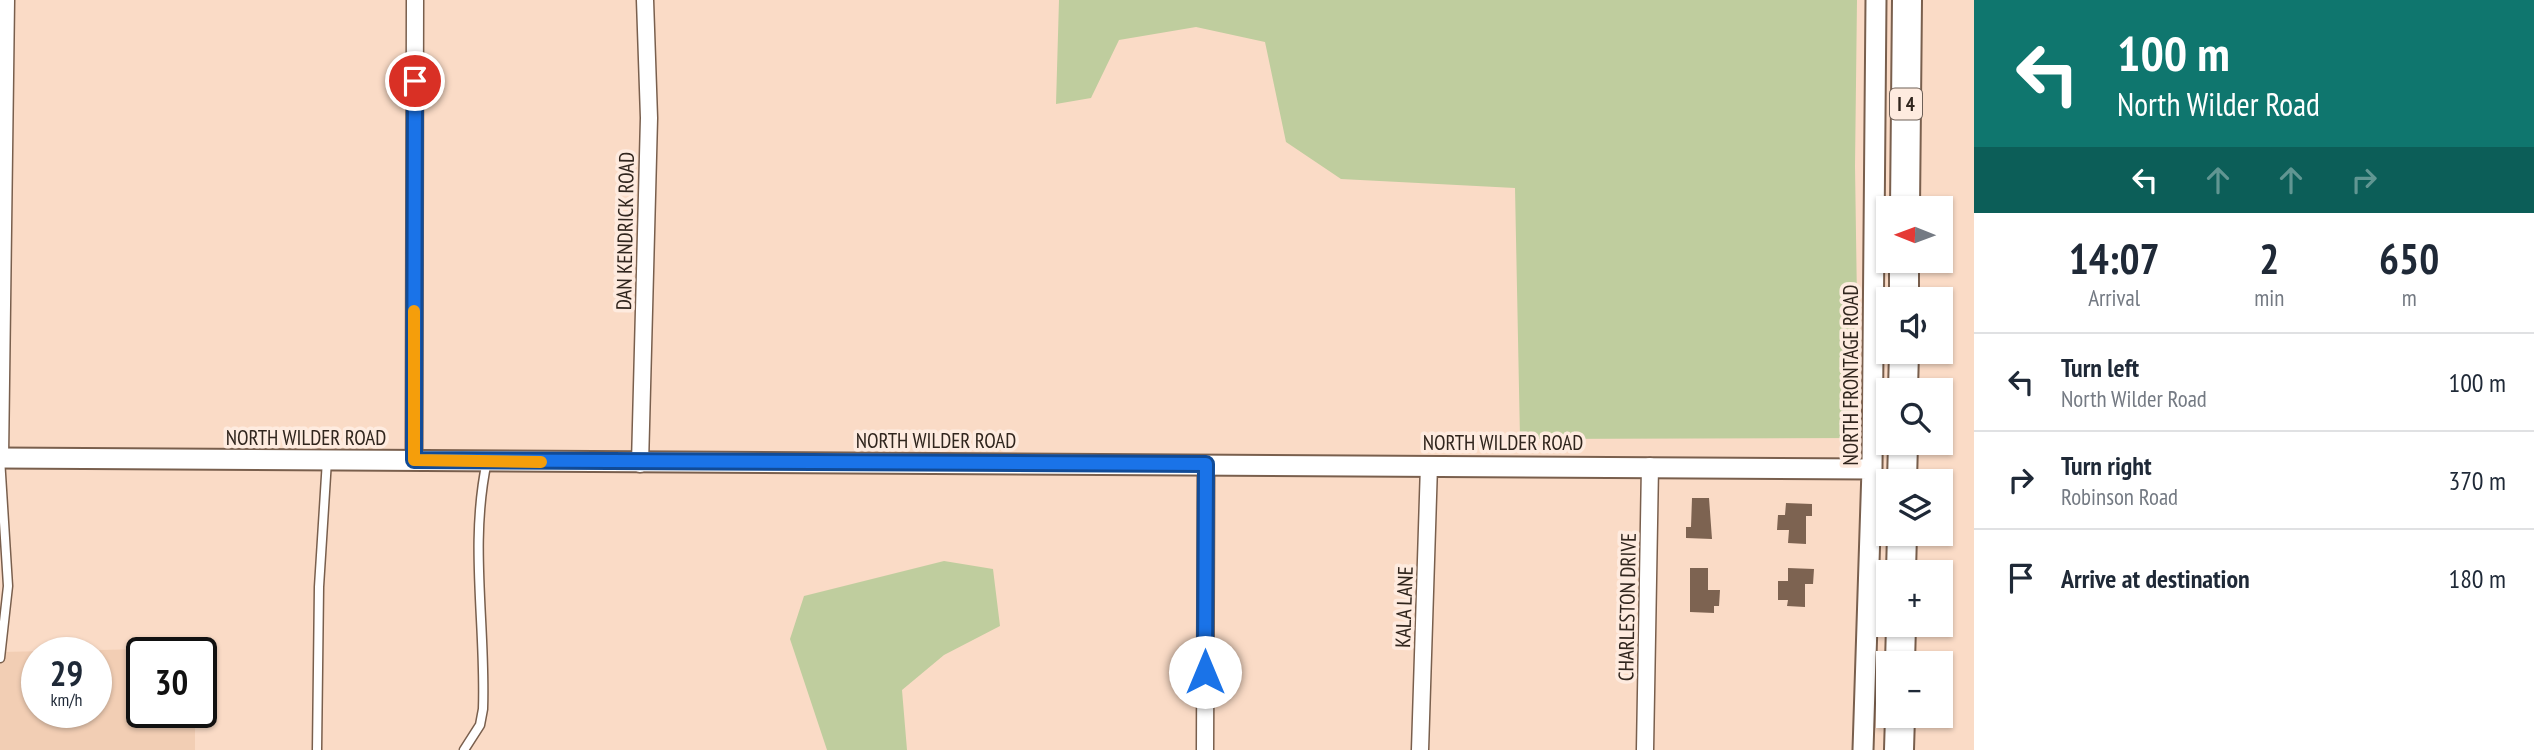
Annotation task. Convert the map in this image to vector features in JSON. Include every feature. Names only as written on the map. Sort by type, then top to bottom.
[{"type":"highway","name":"I 4","points":[[1905,196],[1907,0]]},
{"type":"highway","points":[[1899,750],[1900,728]]},
{"type":"street","points":[[0,458],[3,28],[6,0]]},
{"type":"street","points":[[414,460],[415,0]]},
{"type":"street","name":"DAN KENDRICK ROAD","points":[[640,464],[649,118],[645,0]]},
{"type":"street","name":"NORTH FRONTAGE ROAD","points":[[1863,750],[1872,469],[1876,0]]},
{"type":"street","name":"NORTH WILDER ROAD","points":[[0,458],[640,464],[1206,464],[1872,469]]},
{"type":"street","points":[[1205,750],[1206,464]]},
{"type":"street","name":"KALA LANE","points":[[1420,750],[1429,465]]},
{"type":"street","name":"CHARLESTON DRIVE","points":[[1645,750],[1650,466]]},
{"type":"lane","points":[[0,458],[8,586],[0,658]]},
{"type":"lane","points":[[317,750],[319,587],[327,460]]},
{"type":"lane","points":[[464,750],[480,725],[483,709],[477,566],[479,512],[487,461]]},
{"type":"shaded area","points":[[126,649],[126,728],[195,728],[195,750],[0,750],[0,652],[21,652],[21,728],[112,728],[112,650]]},
{"type":"green space","points":[[1059,0],[1857,0],[1855,166],[1859,438],[1520,439],[1515,188],[1341,179],[1286,142],[1265,42],[1196,27],[1119,40],[1091,98],[1056,104]]},
{"type":"green space","points":[[944,561],[993,569],[1000,626],[944,655],[902,690],[907,750],[827,750],[790,639],[804,596]]},
{"type":"building","points":[[1692,498],[1709,498],[1712,539],[1686,538],[1686,527],[1691,527]]},
{"type":"building","points":[[1786,503],[1812,504],[1812,516],[1806,516],[1806,544],[1788,543],[1789,530],[1777,530],[1778,515],[1785,515]]},
{"type":"building","points":[[1690,568],[1708,568],[1708,590],[1720,590],[1719,606],[1714,606],[1714,613],[1690,612]]},
{"type":"building","points":[[1788,568],[1814,569],[1813,584],[1805,584],[1805,607],[1787,606],[1788,600],[1778,600],[1778,581],[1788,581]]},
{"type":"slow traffic","points":[[414,311],[414,460],[541,462]]},
{"type":"route","points":[[415,81],[414,460],[640,464],[1206,464],[1205,672]]}]
